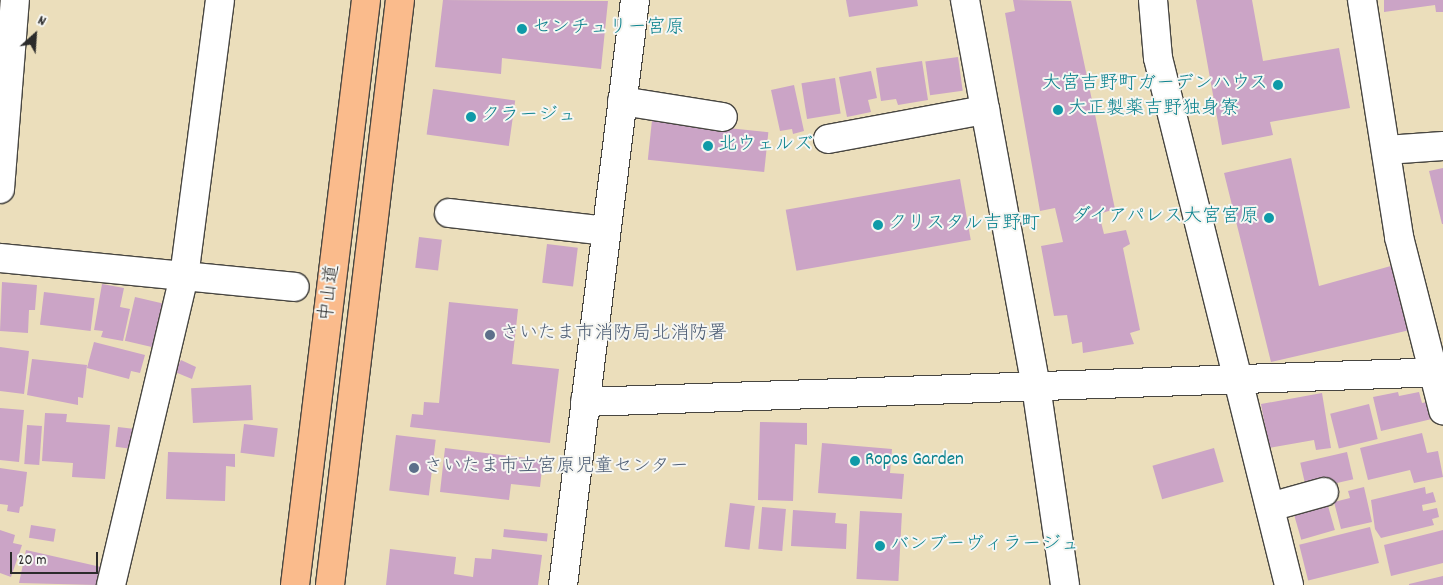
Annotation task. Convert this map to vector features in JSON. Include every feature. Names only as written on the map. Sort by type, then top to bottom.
[{"type":"highway","name":"中山道","points":[[295,585],[366,0]]},
{"type":"highway","name":"中山道","points":[[330,585],[400,0]]},
{"type":"street","points":[[0,189],[15,0]]},
{"type":"street","points":[[111,585],[184,277],[220,0]]},
{"type":"street","points":[[563,585],[635,0]]},
{"type":"street","points":[[965,0],[1036,386],[1065,585]]},
{"type":"street","points":[[1154,0],[1158,58],[1236,379],[1289,585]]},
{"type":"street","points":[[1362,0],[1399,237],[1438,372],[1443,410]]},
{"type":"street","points":[[622,100],[723,117]]},
{"type":"street","points":[[828,139],[985,110]]},
{"type":"street","points":[[1386,150],[1443,146]]},
{"type":"street","points":[[449,213],[606,231]]},
{"type":"street","points":[[0,258],[295,287]]},
{"type":"street","points":[[585,402],[1438,372]]},
{"type":"street","points":[[1270,507],[1324,492]]},
{"type":"building","name":"センチュリー宮原","points":[[443,0],[608,1],[601,69],[502,58],[501,74],[435,67]]},
{"type":"building","points":[[846,0],[917,0],[918,6],[849,17]]},
{"type":"building","name":"大正製薬吉野独身寮","points":[[1013,0],[1071,1],[1115,209],[1099,214],[1104,234],[1126,230],[1130,244],[1123,248],[1140,330],[1130,333],[1134,344],[1083,353],[1082,342],[1072,344],[1067,315],[1054,316],[1041,246],[1063,242],[1055,208],[1040,211],[1005,13],[1015,11]]},
{"type":"building","name":"大宮吉野町ガーデンハウス","points":[[1196,0],[1252,0],[1263,61],[1339,48],[1350,108],[1270,122],[1273,135],[1222,145]]},
{"type":"building","points":[[1384,0],[1443,0],[1443,12],[1436,12],[1435,5],[1384,12]]},
{"type":"building","points":[[958,57],[963,91],[930,95],[925,62]]},
{"type":"building","points":[[922,61],[928,100],[898,105],[896,99],[881,101],[876,68]]},
{"type":"building","points":[[871,71],[877,98],[868,100],[871,112],[847,117],[839,77]]},
{"type":"building","points":[[835,78],[841,114],[807,119],[801,83]]},
{"type":"building","points":[[794,85],[804,131],[793,134],[792,129],[780,131],[771,90]]},
{"type":"building","name":"クラージュ","points":[[433,89],[515,101],[509,146],[427,135]]},
{"type":"building","name":"北ウェルズ","points":[[652,120],[768,132],[764,172],[648,160]]},
{"type":"building","name":"ダイアパレス大宮宮原","points":[[1291,158],[1319,286],[1398,264],[1410,330],[1271,362],[1224,173]]},
{"type":"building","points":[[1443,168],[1443,224],[1442,224],[1429,171]]},
{"type":"building","name":"クリスタル吉野町","points":[[960,179],[971,240],[796,271],[786,210]]},
{"type":"building","points":[[419,237],[442,240],[438,271],[415,268]]},
{"type":"building","points":[[547,244],[578,248],[573,286],[542,283]]},
{"type":"building","points":[[2,282],[37,285],[35,310],[29,310],[28,333],[0,331]]},
{"type":"building","points":[[102,284],[124,288],[120,307],[130,309],[123,341],[101,337],[103,331],[94,330]]},
{"type":"building","points":[[44,292],[95,298],[91,331],[40,325]]},
{"type":"building","points":[[135,297],[166,304],[156,348],[125,341]]},
{"type":"building","points":[[449,302],[518,309],[512,364],[559,369],[550,443],[410,427],[412,414],[423,415],[424,402],[439,403]]},
{"type":"building","points":[[94,342],[145,355],[140,373],[131,371],[129,379],[87,368]]},
{"type":"building","points":[[0,347],[29,351],[24,394],[0,391]]},
{"type":"building","points":[[32,359],[87,365],[83,398],[78,397],[78,405],[27,395]]},
{"type":"building","points":[[181,360],[196,367],[192,379],[175,372]]},
{"type":"building","points":[[251,385],[253,420],[193,423],[191,388]]},
{"type":"building","points":[[1398,392],[1399,396],[1419,392],[1422,403],[1432,401],[1436,418],[1381,431],[1373,397]]},
{"type":"building","points":[[1322,393],[1331,448],[1316,450],[1314,440],[1269,448],[1261,404]]},
{"type":"building","points":[[1369,404],[1378,439],[1339,449],[1330,414]]},
{"type":"building","points":[[0,408],[24,410],[19,462],[0,460]]},
{"type":"building","points":[[45,413],[67,414],[66,422],[110,425],[105,479],[72,477],[73,463],[42,461]]},
{"type":"building","points":[[760,422],[807,423],[807,445],[795,444],[793,501],[758,500]]},
{"type":"building","points":[[244,424],[278,428],[274,457],[240,453]]},
{"type":"building","points":[[27,425],[42,426],[39,465],[24,464]]},
{"type":"building","points":[[118,427],[135,429],[132,449],[116,447]]},
{"type":"building","points":[[1422,433],[1427,453],[1438,451],[1443,477],[1414,483],[1410,470],[1368,480],[1360,448]]},
{"type":"building","points":[[396,435],[436,440],[429,495],[389,491]]},
{"type":"building","name":"Ropos Garden","points":[[822,443],[892,449],[890,473],[904,474],[902,499],[818,493]]},
{"type":"building","points":[[445,448],[543,460],[540,487],[511,484],[509,500],[440,492]]},
{"type":"building","points":[[1214,448],[1224,482],[1162,499],[1152,466]]},
{"type":"building","points":[[168,452],[235,454],[235,467],[226,466],[225,501],[166,499]]},
{"type":"building","points":[[1347,452],[1353,479],[1307,490],[1300,463]]},
{"type":"building","points":[[0,468],[27,472],[23,506],[20,507],[19,513],[7,511],[8,505],[0,504]]},
{"type":"building","points":[[1364,487],[1372,522],[1341,529],[1334,502],[1350,498],[1348,491]]},
{"type":"building","points":[[1425,487],[1426,494],[1433,492],[1436,502],[1422,505],[1423,511],[1437,508],[1439,517],[1432,519],[1434,525],[1381,538],[1375,529],[1371,500]]},
{"type":"building","points":[[730,503],[755,506],[749,550],[725,547]]},
{"type":"building","points":[[1328,506],[1335,530],[1301,540],[1294,516]]},
{"type":"building","points":[[762,507],[786,509],[782,551],[758,549]]},
{"type":"building","points":[[793,510],[836,513],[835,523],[847,524],[846,549],[791,546]]},
{"type":"building","name":"バンブーヴィラージュ","points":[[860,511],[902,513],[898,581],[856,579]]},
{"type":"building","points":[[31,525],[56,529],[54,542],[29,538]]},
{"type":"building","points":[[1370,527],[1379,563],[1308,581],[1299,545]]},
{"type":"building","points":[[504,529],[548,534],[547,542],[503,537]]},
{"type":"building","points":[[0,530],[15,535],[13,543],[22,545],[11,577],[0,573]]},
{"type":"building","points":[[1443,530],[1443,563],[1391,576],[1384,545]]},
{"type":"building","points":[[390,549],[456,557],[454,574],[473,577],[475,558],[491,559],[492,549],[542,555],[538,585],[386,585]]},
{"type":"building","points":[[26,550],[101,567],[97,585],[19,583]]},
{"type":"building","points":[[1443,576],[1443,585],[1409,585],[1409,584]]},
{"type":"place","name":"センチュリー宮原","points":[[522,29]]},
{"type":"place","name":"大宮吉野町ガーデンハウス","points":[[1278,85]]},
{"type":"place","name":"大正製薬吉野独身寮","points":[[1058,110]]},
{"type":"place","name":"クラージュ","points":[[471,117]]},
{"type":"place","name":"北ウェルズ","points":[[708,146]]},
{"type":"place","name":"ダイアパレス大宮宮原","points":[[1269,218]]},
{"type":"place","name":"クリスタル吉野町","points":[[878,225]]},
{"type":"place","name":"さいたま市消防局北消防署","points":[[490,335]]},
{"type":"place","name":"Ropos Garden","points":[[855,461]]},
{"type":"place","name":"さいたま市立宮原児童センター","points":[[414,468]]},
{"type":"place","name":"バンブーヴィラージュ","points":[[880,546]]}]
